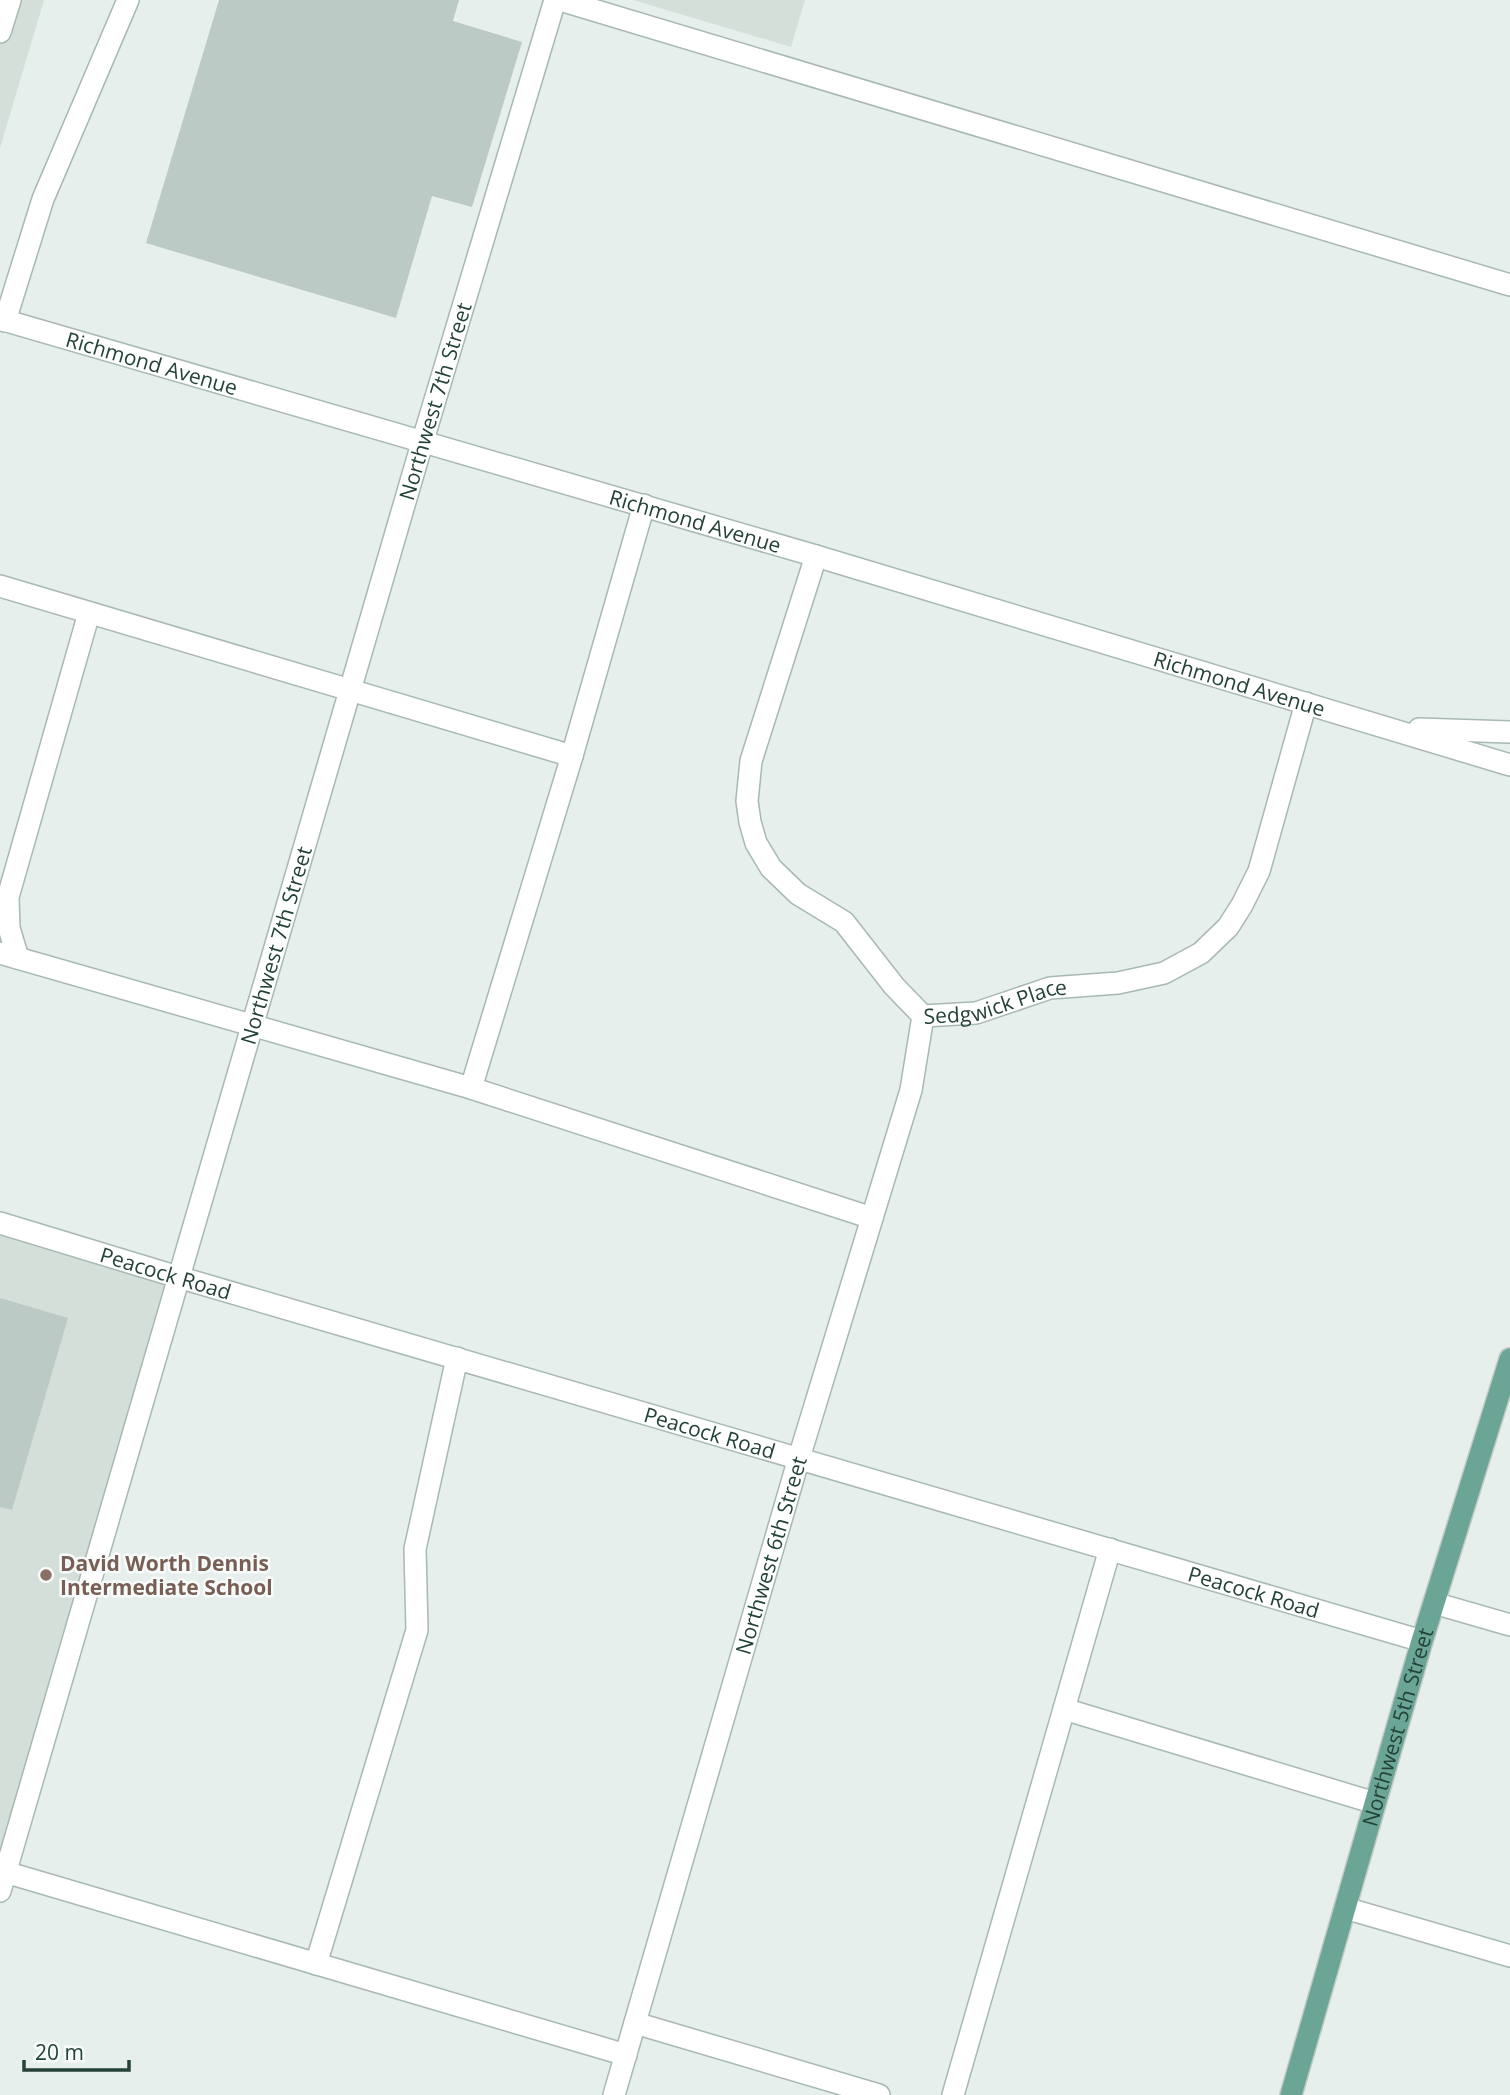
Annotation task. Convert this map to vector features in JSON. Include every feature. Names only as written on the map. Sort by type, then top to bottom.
[{"type":"main road","name":"Northwest 5th Street","points":[[1291,2095],[1422,1641],[1510,1359]]},
{"type":"street","points":[[0,32],[10,0]]},
{"type":"street","points":[[3,320],[43,199],[128,0]]},
{"type":"street","points":[[557,0],[1510,285]]},
{"type":"street","name":"Northwest 7th Street","points":[[3,1882],[423,440],[557,0]]},
{"type":"street","name":"Richmond Avenue","points":[[3,320],[816,555],[1510,765]]},
{"type":"street","points":[[471,1088],[572,756],[644,505]]},
{"type":"street","name":"Sedgwick Place","points":[[816,555],[751,761],[747,801],[750,822],[756,843],[771,868],[798,894],[844,922],[894,986],[923,1016],[976,1013],[1050,988],[1118,982],[1164,973],[1201,953],[1228,927],[1259,871],[1306,704]]},
{"type":"street","points":[[0,586],[572,756]]},
{"type":"street","points":[[89,613],[8,897],[9,956],[471,1088],[872,1218]]},
{"type":"street","name":"Richmond Avenue","points":[[1388,728],[1510,732]]},
{"type":"street","name":"Northwest 6th Street","points":[[614,2095],[799,1458],[911,1090],[923,1016]]},
{"type":"street","name":"Peacock Road","points":[[0,1223],[1422,1641]]},
{"type":"street","points":[[316,1964],[417,1630],[415,1549],[457,1359]]},
{"type":"street","points":[[953,2095],[1110,1549]]},
{"type":"street","points":[[1434,1603],[1510,1625]]},
{"type":"street","points":[[1064,1709],[1375,1802]]},
{"type":"street","points":[[3,1882],[316,1964],[626,2055]]},
{"type":"street","points":[[1345,1908],[1510,1956]]},
{"type":"street","points":[[635,2023],[879,2095]]},
{"type":"shaded area","points":[[0,0],[44,0],[0,148]]},
{"type":"shaded area","points":[[633,0],[805,0],[791,47]]},
{"type":"shaded area","name":"David Worth Dennis Intermediate School","points":[[0,1223],[178,1277],[0,1891]]},
{"type":"building","points":[[219,0],[459,0],[453,21],[522,42],[472,207],[432,196],[396,318],[146,243]]},
{"type":"building","name":"David Worth Dennis Intermediate School","points":[[0,1298],[68,1318],[12,1510],[0,1507]]},
{"type":"place","name":"David Worth Dennis Intermediate School","points":[[46,1575]]}]
